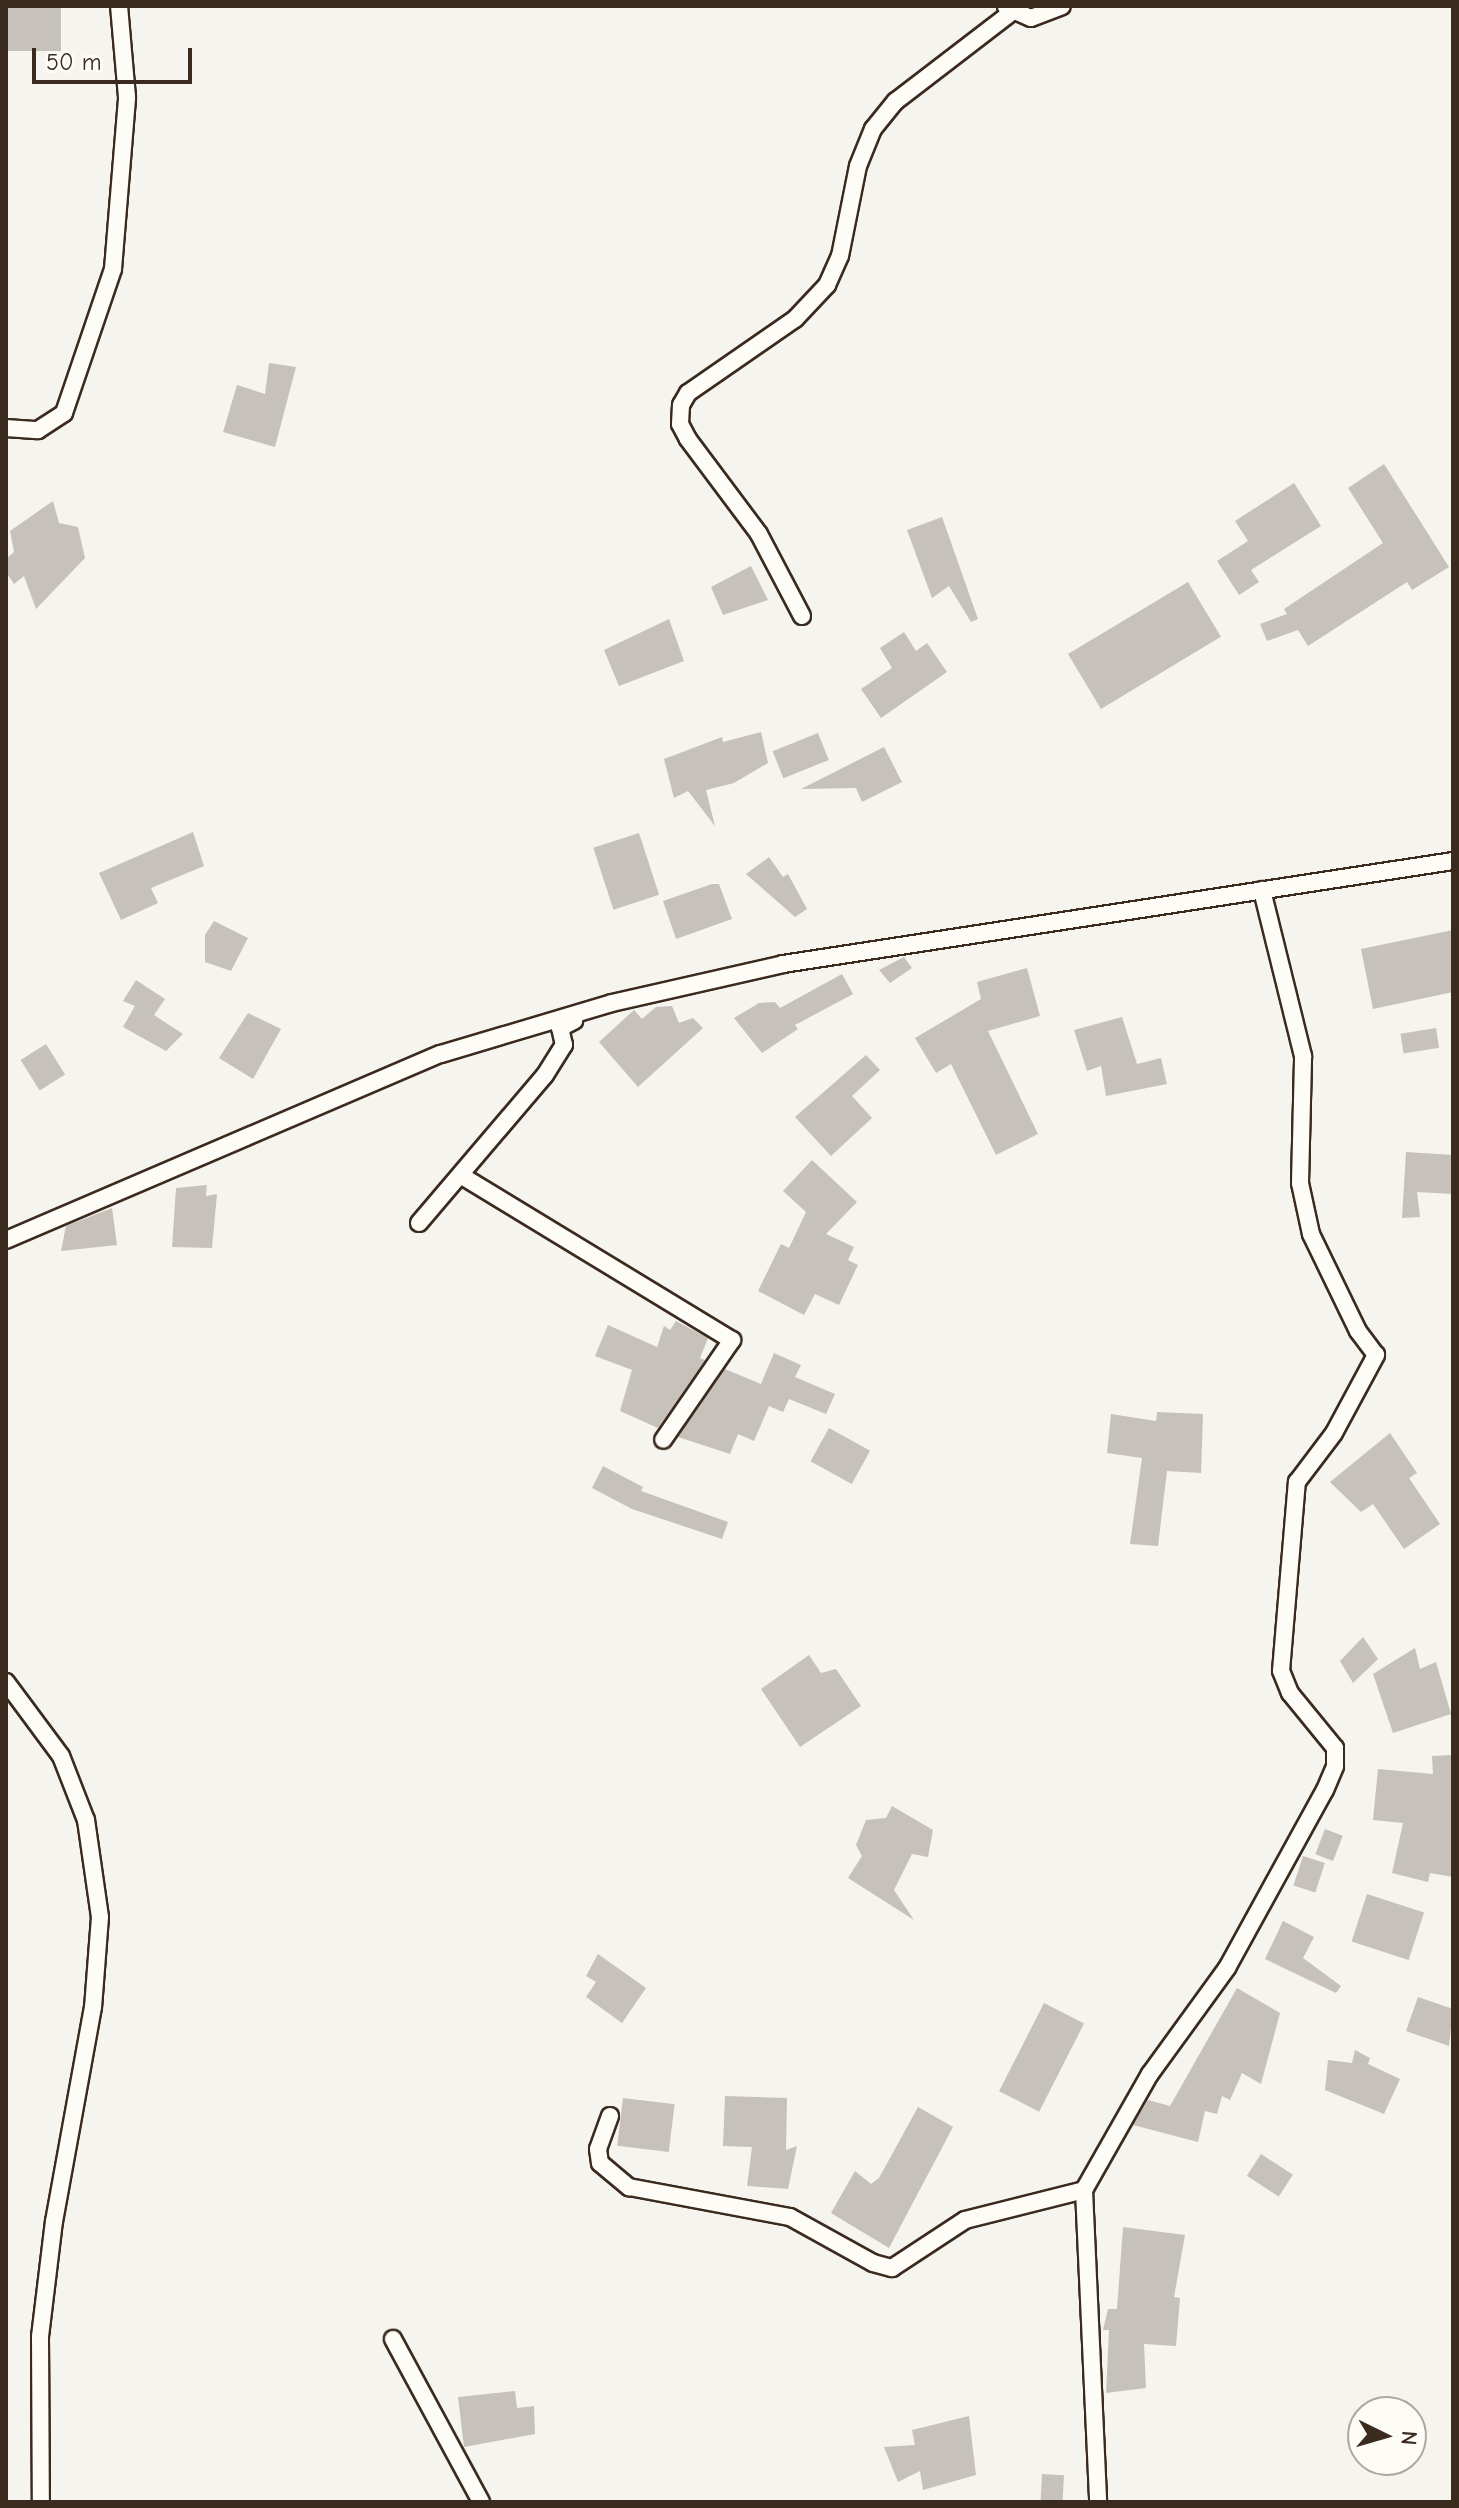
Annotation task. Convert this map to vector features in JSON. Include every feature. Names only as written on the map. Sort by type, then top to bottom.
[{"type":"street","points":[[6,428],[38,430],[64,413],[113,269],[127,97],[119,6]]},
{"type":"street","points":[[802,616],[759,534],[688,439],[680,424],[681,405],[688,393],[795,319],[827,285],[840,256],[858,166],[873,129],[896,101],[1008,9],[1031,18],[1062,6]]},
{"type":"street","points":[[6,1240],[441,1054],[612,1003],[783,964],[1453,861]]},
{"type":"street","points":[[1098,2502],[1084,2190],[1150,2074],[1227,1968],[1335,1766],[1335,1748],[1290,1693],[1281,1671],[1297,1482],[1334,1433],[1376,1355],[1358,1331],[1311,1234],[1300,1183],[1303,1056],[1262,890]]},
{"type":"street","points":[[419,1223],[545,1075],[564,1045],[560,1028],[612,1003]]},
{"type":"street","points":[[462,1176],[732,1340],[663,1440]]},
{"type":"street","points":[[6,1682],[61,1756],[86,1820],[100,1917],[93,2007],[60,2178],[40,2337],[41,2502]]},
{"type":"street","points":[[610,2116],[598,2149],[600,2163],[629,2187],[790,2217],[873,2263],[892,2268],[965,2220],[1084,2190]]},
{"type":"street","points":[[393,2339],[481,2502]]},
{"type":"building","points":[[6,6],[61,6],[61,51],[6,51]]},
{"type":"building","points":[[269,363],[296,367],[275,447],[223,432],[237,385],[265,394]]},
{"type":"building","points":[[1384,464],[1449,567],[1412,590],[1407,582],[1308,646],[1298,630],[1267,641],[1260,624],[1287,614],[1284,609],[1383,543],[1348,488]]},
{"type":"building","points":[[1294,483],[1321,526],[1251,570],[1259,582],[1239,595],[1217,561],[1248,541],[1235,521]]},
{"type":"building","points":[[53,501],[59,523],[78,527],[85,558],[36,609],[24,576],[14,584],[6,572],[6,559],[14,552],[10,531]]},
{"type":"building","points":[[942,517],[978,619],[971,622],[949,586],[932,598],[907,530]]},
{"type":"building","points":[[751,566],[768,600],[723,615],[711,587]]},
{"type":"building","points":[[1188,582],[1221,637],[1101,709],[1068,654]]},
{"type":"building","points":[[669,619],[684,661],[619,686],[604,650]]},
{"type":"building","points":[[904,632],[916,651],[927,643],[947,672],[881,718],[861,689],[892,668],[880,648]]},
{"type":"building","points":[[761,732],[768,763],[734,783],[706,790],[715,826],[688,791],[674,798],[664,759],[722,737],[723,742]]},
{"type":"building","points":[[818,733],[829,760],[783,778],[773,751]]},
{"type":"building","points":[[884,747],[902,782],[862,802],[856,788],[801,789]]},
{"type":"building","points":[[193,832],[204,866],[151,888],[158,903],[121,920],[99,873]]},
{"type":"building","points":[[639,833],[659,895],[613,910],[593,848]]},
{"type":"building","points":[[769,857],[783,877],[788,874],[807,909],[795,917],[746,874]]},
{"type":"building","points":[[719,884],[732,919],[676,939],[663,901]]},
{"type":"building","points":[[214,921],[248,938],[231,971],[205,962],[205,935]]},
{"type":"building","points":[[1453,930],[1453,992],[1373,1009],[1361,949]]},
{"type":"building","points":[[904,957],[912,968],[890,983],[879,970]]},
{"type":"building","points":[[1027,968],[1040,1016],[988,1031],[1038,1134],[996,1155],[951,1064],[936,1073],[915,1038],[981,999],[977,982]]},
{"type":"building","points":[[842,974],[853,994],[795,1025],[798,1029],[762,1053],[734,1018],[759,1003],[775,1002],[780,1008]]},
{"type":"building","points":[[136,980],[165,999],[154,1015],[183,1034],[166,1051],[123,1027],[135,1006],[123,1001]]},
{"type":"building","points":[[672,1006],[679,1023],[693,1018],[703,1028],[638,1087],[599,1042],[634,1010],[642,1019],[656,1007]]},
{"type":"building","points":[[248,1013],[281,1029],[253,1079],[219,1058]]},
{"type":"building","points":[[1122,1017],[1137,1064],[1161,1058],[1167,1084],[1106,1096],[1101,1066],[1087,1071],[1074,1030]]},
{"type":"building","points":[[1436,1028],[1439,1048],[1404,1053],[1400,1034]]},
{"type":"building","points":[[46,1044],[65,1075],[40,1090],[21,1060]]},
{"type":"building","points":[[866,1055],[880,1070],[852,1096],[872,1118],[831,1156],[795,1117]]},
{"type":"building","points":[[1406,1152],[1453,1155],[1453,1194],[1417,1192],[1420,1217],[1402,1218]]},
{"type":"building","points":[[812,1160],[857,1202],[826,1234],[854,1247],[848,1260],[858,1265],[839,1305],[815,1294],[804,1315],[758,1291],[781,1244],[789,1248],[806,1212],[783,1191]]},
{"type":"building","points":[[207,1185],[206,1196],[217,1194],[212,1248],[172,1247],[176,1188]]},
{"type":"building","points":[[112,1208],[117,1245],[61,1251],[66,1226]]},
{"type":"building","points":[[676,1321],[708,1338],[700,1358],[705,1360],[658,1428],[620,1411],[632,1370],[595,1356],[608,1325],[657,1347],[664,1326],[670,1330]]},
{"type":"building","points":[[774,1353],[801,1365],[795,1377],[835,1394],[826,1414],[789,1399],[783,1412],[769,1406],[754,1441],[738,1434],[730,1454],[678,1437],[725,1369],[761,1384]]},
{"type":"building","points":[[1157,1412],[1203,1414],[1201,1473],[1167,1471],[1158,1546],[1130,1544],[1142,1458],[1107,1453],[1111,1414],[1156,1421]]},
{"type":"building","points":[[829,1428],[870,1451],[852,1484],[811,1461]]},
{"type":"building","points":[[1390,1433],[1417,1473],[1409,1478],[1440,1524],[1404,1549],[1373,1504],[1361,1512],[1330,1482]]},
{"type":"building","points":[[603,1466],[643,1487],[641,1491],[728,1522],[722,1539],[632,1509],[592,1488]]},
{"type":"building","points":[[1363,1637],[1378,1659],[1353,1683],[1340,1661]]},
{"type":"building","points":[[1415,1648],[1420,1669],[1436,1662],[1451,1714],[1393,1733],[1373,1674]]},
{"type":"building","points":[[809,1655],[821,1673],[836,1669],[861,1706],[800,1747],[761,1689]]},
{"type":"building","points":[[1453,1755],[1453,1877],[1430,1873],[1428,1882],[1392,1873],[1403,1823],[1373,1820],[1378,1769],[1433,1774],[1432,1756]]},
{"type":"building","points":[[892,1806],[933,1830],[928,1857],[912,1854],[894,1890],[914,1920],[848,1878],[862,1856],[856,1845],[866,1820],[886,1818]]},
{"type":"building","points":[[1325,1829],[1343,1836],[1333,1861],[1315,1854]]},
{"type":"building","points":[[1303,1856],[1325,1863],[1315,1893],[1293,1885]]},
{"type":"building","points":[[1367,1894],[1424,1913],[1409,1960],[1352,1942]]},
{"type":"building","points":[[1283,1921],[1314,1937],[1303,1958],[1341,1986],[1336,1993],[1265,1959]]},
{"type":"building","points":[[598,1954],[646,1988],[622,2023],[586,1997],[596,1982],[586,1976]]},
{"type":"building","points":[[1237,1988],[1280,2013],[1261,2084],[1242,2073],[1230,2100],[1222,2096],[1217,2114],[1205,2111],[1198,2142],[1133,2125],[1148,2100],[1170,2106]]},
{"type":"building","points":[[1418,1997],[1453,2009],[1449,2046],[1406,2031]]},
{"type":"building","points":[[1044,2003],[1084,2023],[1039,2112],[999,2091]]},
{"type":"building","points":[[1355,2050],[1370,2058],[1368,2064],[1400,2079],[1384,2114],[1325,2090],[1328,2060],[1352,2063]]},
{"type":"building","points":[[725,2096],[787,2098],[786,2150],[797,2146],[788,2189],[747,2186],[752,2147],[723,2146]]},
{"type":"building","points":[[623,2098],[675,2104],[669,2152],[617,2146]]},
{"type":"building","points":[[918,2107],[953,2127],[889,2248],[831,2213],[855,2171],[871,2184],[879,2178]]},
{"type":"building","points":[[1261,2154],[1293,2175],[1279,2197],[1247,2176]]},
{"type":"building","points":[[1123,2227],[1185,2235],[1174,2297],[1180,2298],[1176,2346],[1144,2344],[1146,2388],[1106,2393],[1109,2330],[1103,2330],[1108,2309],[1117,2309]]},
{"type":"building","points":[[515,2391],[517,2408],[534,2406],[535,2434],[464,2447],[458,2397]]},
{"type":"building","points":[[969,2416],[976,2475],[923,2490],[920,2471],[898,2482],[884,2447],[915,2445],[912,2430]]},
{"type":"building","points":[[1042,2474],[1064,2475],[1063,2502],[1041,2502]]}]
